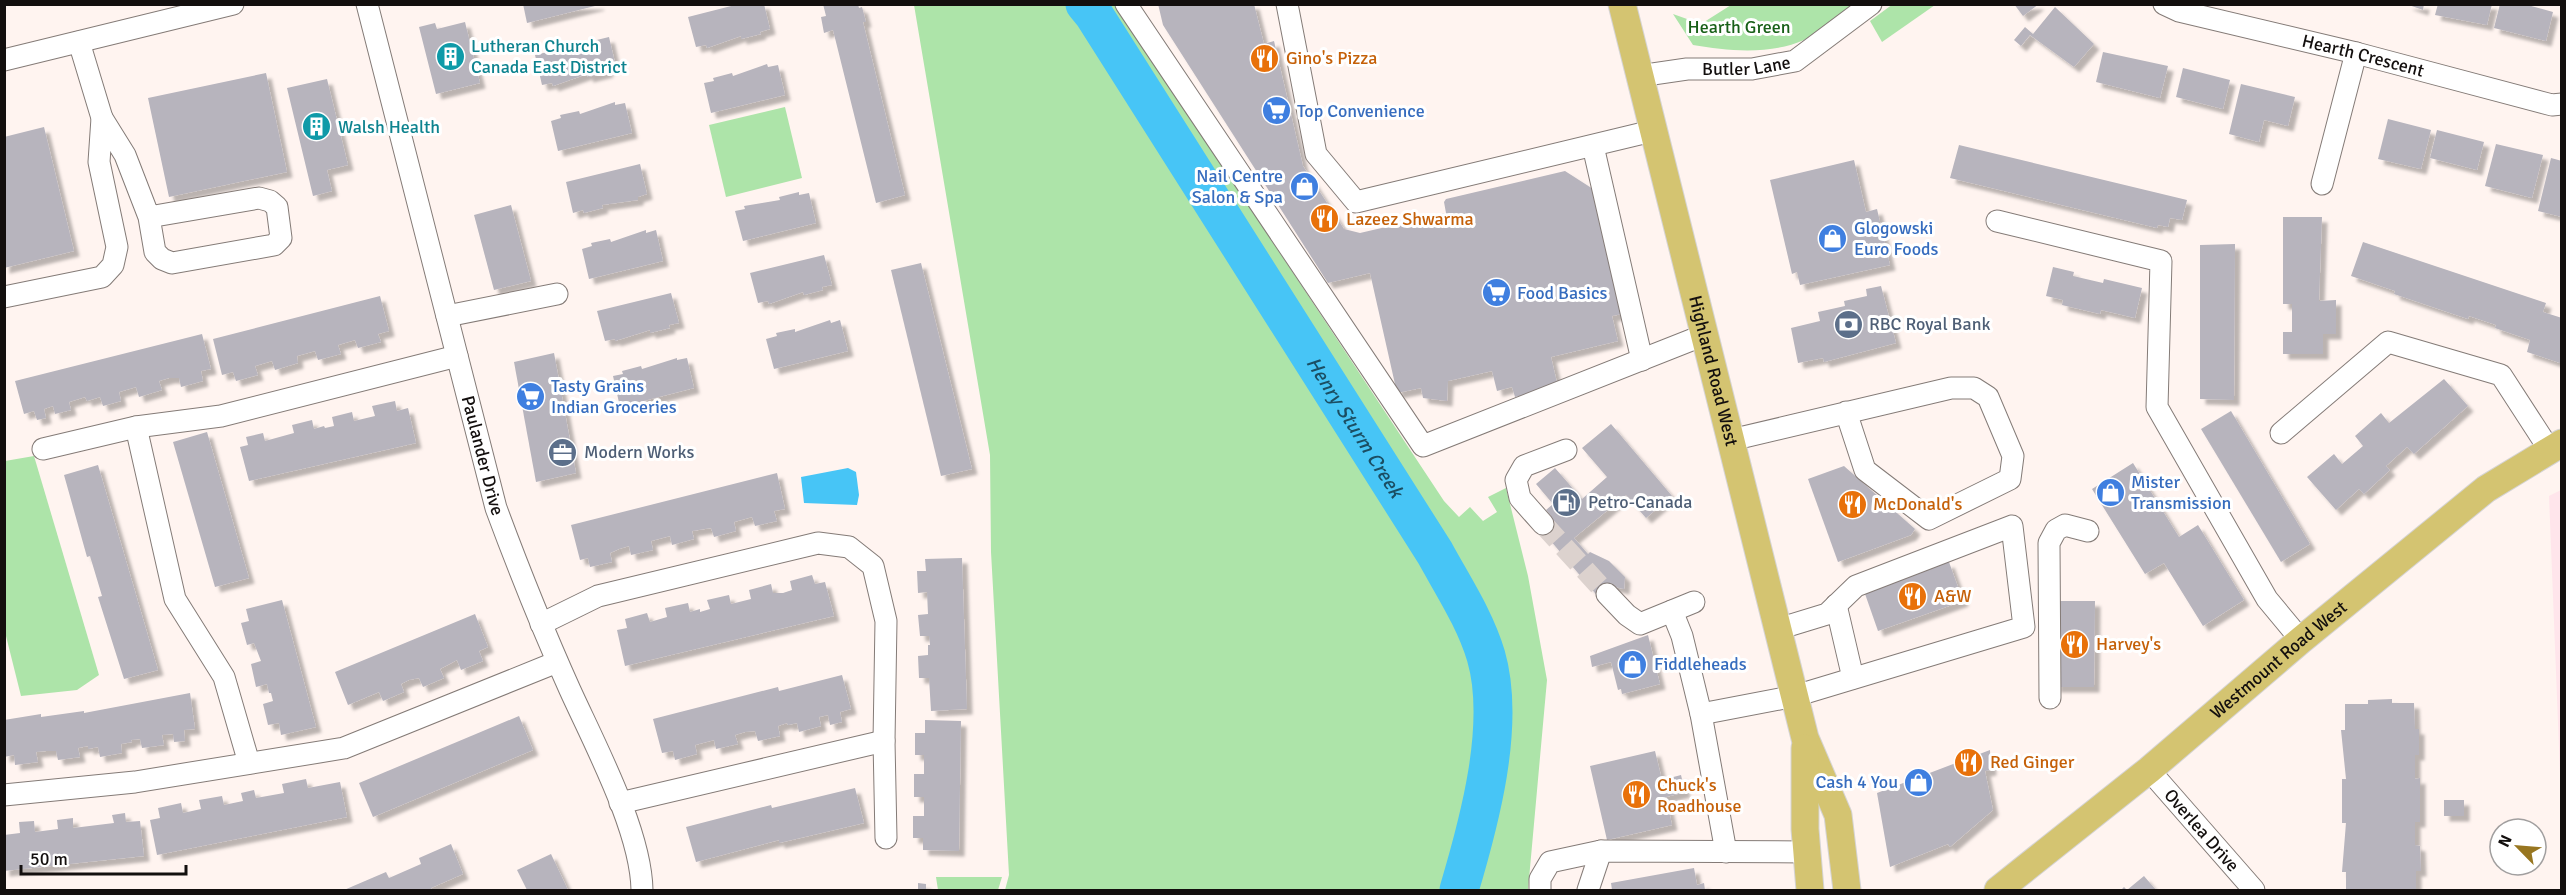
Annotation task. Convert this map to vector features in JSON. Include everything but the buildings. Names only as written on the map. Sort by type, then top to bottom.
[{"type":"main road","name":"Highland Road West","points":[[1622,4],[1805,738],[1838,815],[1848,889]]},
{"type":"main road","name":"Westmount Road West","points":[[2002,890],[2486,489],[2555,446]]},
{"type":"main road","name":"Highland Road West","points":[[1805,738],[1806,852],[1810,891]]},
{"type":"street","points":[[4,60],[80,42],[187,10],[234,4]]},
{"type":"street","name":"Paulander Drive","points":[[367,4],[496,508],[541,624],[620,803],[642,872],[642,891]]},
{"type":"street","points":[[1126,4],[1423,446],[1704,335]]},
{"type":"street","points":[[1287,4],[1316,154],[1356,202],[1652,130]]},
{"type":"street","name":"Butler Lane","points":[[1639,76],[1687,69],[1752,69],[1795,61],[1871,4]]},
{"type":"street","name":"Hearth Crescent","points":[[2164,4],[2179,11],[2356,53],[2552,105],[2562,104]]},
{"type":"street","points":[[80,42],[102,118],[125,154],[149,217],[155,252],[162,260],[172,263],[274,245],[281,238],[277,207],[270,201],[259,198],[149,217]]},
{"type":"street","points":[[2322,184],[2356,53]]},
{"type":"street","points":[[4,297],[102,277],[113,265],[117,247],[99,162],[102,118]]},
{"type":"street","points":[[1593,146],[1641,360]]},
{"type":"street","points":[[1997,221],[2161,261],[2157,407],[2267,599],[2301,640]]},
{"type":"street","points":[[447,316],[557,294]]},
{"type":"street","points":[[2281,433],[2388,342],[2501,375],[2555,446]]},
{"type":"street","points":[[43,449],[136,427],[221,416],[457,356]]},
{"type":"street","points":[[1731,440],[1846,412],[1951,388],[1974,388],[1988,398],[2013,456],[2010,479],[1929,519],[1865,470],[1846,412]]},
{"type":"street","points":[[136,427],[175,599],[224,677],[249,763]]},
{"type":"street","points":[[1543,524],[1520,498],[1516,480],[1524,466],[1566,450]]},
{"type":"street","points":[[2050,698],[2049,543],[2056,530],[2065,525],[2088,531]]},
{"type":"street","points":[[1701,714],[1795,696],[2024,627],[2012,526],[1856,586],[1827,614],[1778,629]]},
{"type":"street","points":[[541,624],[598,596],[818,543],[849,547],[873,566],[886,621],[884,741],[886,838]]},
{"type":"street","points":[[1607,594],[1627,615],[1640,624],[1695,602]]},
{"type":"street","points":[[1836,605],[1853,678]]},
{"type":"street","points":[[1672,611],[1682,636],[1701,714],[1726,852]]},
{"type":"street","points":[[4,795],[135,782],[344,748],[557,662]]},
{"type":"street","points":[[620,803],[884,741]]},
{"type":"street","name":"Overlea Drive","points":[[2149,770],[2254,891]]},
{"type":"street","points":[[1588,891],[1601,851]]},
{"type":"street","points":[[1540,891],[1540,879],[1550,862],[1601,851],[1806,852]]},
{"type":"shaded area","points":[[2561,490],[2561,799],[2549,496]]},
{"type":"green space","points":[[1893,4],[1935,5],[1882,42],[1870,21]]},
{"type":"green space","points":[[914,5],[1116,5],[1444,501],[1459,517],[1470,507],[1483,521],[1497,512],[1488,497],[1506,488],[1528,576],[1547,680],[1528,890],[1005,890],[1009,875],[991,552],[990,455]]},
{"type":"green space","name":"Hearth Green","points":[[1731,5],[1854,5],[1811,37],[1791,45],[1763,50],[1720,49],[1693,45],[1673,14],[1701,24]]},
{"type":"green space","points":[[785,107],[802,178],[726,197],[709,125]]},
{"type":"green space","points":[[34,456],[99,675],[77,690],[21,696],[5,632],[5,461]]},
{"type":"green space","points":[[936,877],[1002,877],[998,890],[938,890]]},
{"type":"water","points":[[848,468],[856,472],[859,495],[857,505],[804,503],[801,477]]},
{"type":"waterway","name":"Henry Sturm Creek","points":[[1085,4],[1435,553],[1476,629],[1486,656],[1491,683],[1492,743],[1482,805],[1459,890]]},
{"type":"tunnel","points":[[1543,524],[1607,594]]},
{"type":"place","name":"Lutheran Church Canada East District","points":[[450,56]]},
{"type":"place","name":"Gino's Pizza","points":[[1265,58]]},
{"type":"place","name":"Top Convenience","points":[[1276,111]]},
{"type":"place","name":"Walsh Health","points":[[317,127]]},
{"type":"place","name":"Nail Centre Salon & Spa","points":[[1304,186]]},
{"type":"place","name":"Lazeez Shwarma","points":[[1325,219]]},
{"type":"place","name":"Glogowski Euro Foods","points":[[1833,238]]},
{"type":"place","name":"Food Basics","points":[[1496,293]]},
{"type":"place","name":"RBC Royal Bank","points":[[1848,324]]},
{"type":"place","name":"Tasty Grains Indian Groceries","points":[[530,396]]},
{"type":"place","name":"Modern Works","points":[[563,452]]},
{"type":"place","name":"Mister Transmission","points":[[2110,492]]},
{"type":"place","name":"Petro-Canada","points":[[1567,502]]},
{"type":"place","name":"McDonald's","points":[[1852,504]]},
{"type":"place","name":"A&W","points":[[1913,596]]},
{"type":"place","name":"Harvey's","points":[[2075,644]]},
{"type":"place","name":"Fiddleheads","points":[[1633,664]]},
{"type":"place","name":"Red Ginger","points":[[1969,762]]},
{"type":"place","name":"Cash 4 You","points":[[1919,782]]},
{"type":"place","name":"Chuck's Roadhouse","points":[[1636,795]]}]
